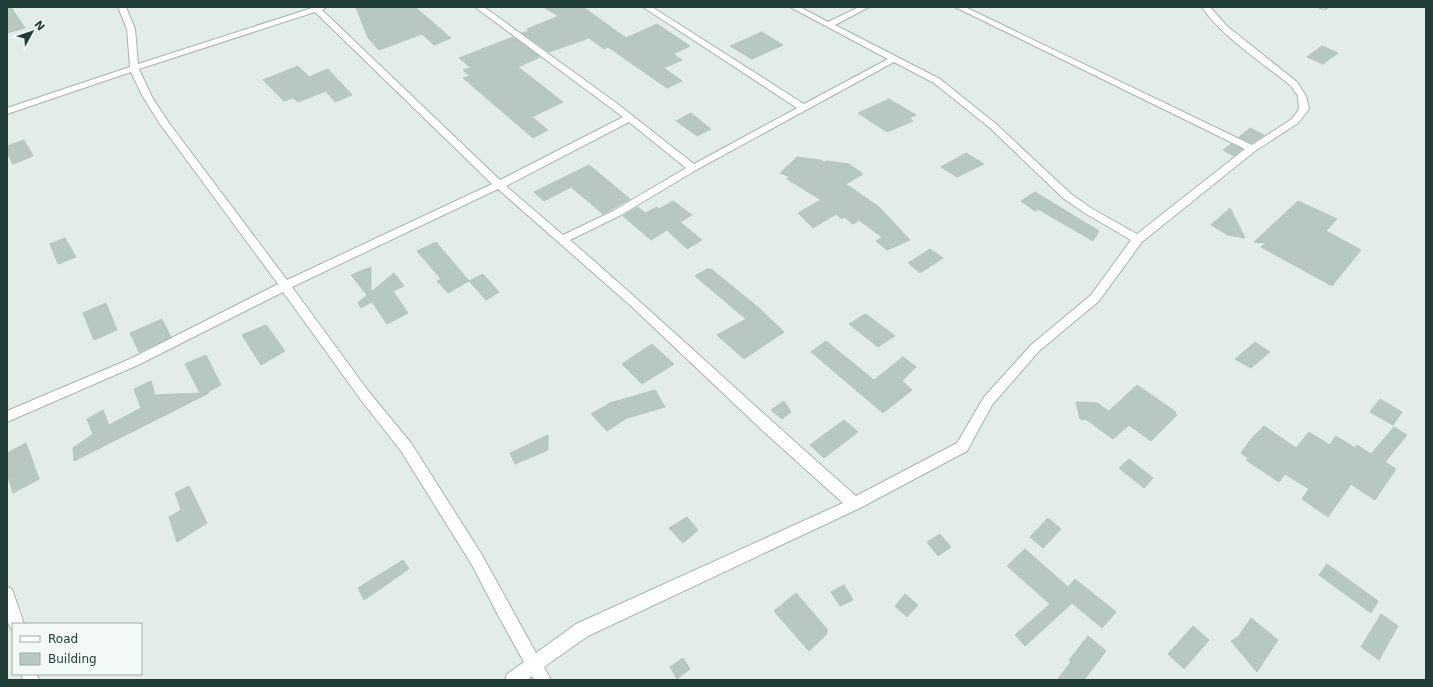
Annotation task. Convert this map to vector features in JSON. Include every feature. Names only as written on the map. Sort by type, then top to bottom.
[{"type":"street","points":[[122,7],[131,29],[134,68],[141,86],[181,146],[365,396],[406,447],[477,560],[505,614],[543,680]]},
{"type":"street","points":[[479,7],[630,118],[693,168]]},
{"type":"street","points":[[647,7],[804,108]]},
{"type":"street","points":[[794,7],[937,81],[993,126],[1067,196],[1087,210],[1138,239]]},
{"type":"street","points":[[828,25],[865,7]]},
{"type":"street","points":[[960,7],[1252,149]]},
{"type":"street","points":[[513,680],[582,630],[855,504],[962,447],[988,401],[1035,348],[1095,298],[1138,239],[1252,149],[1295,120],[1304,109],[1302,96],[1294,84],[1224,28],[1212,16],[1206,7]]},
{"type":"street","points":[[7,111],[134,68],[321,8],[499,185],[635,303],[768,427],[855,504]]},
{"type":"street","points":[[561,240],[617,213],[693,168],[894,59]]},
{"type":"street","points":[[7,418],[134,362],[284,286],[499,185],[630,118]]},
{"type":"street","points":[[7,594],[16,623]]},
{"type":"building","points":[[7,7],[11,7],[25,28],[7,33]]},
{"type":"building","points":[[356,7],[415,7],[451,38],[434,45],[422,34],[379,50],[368,38]]},
{"type":"building","points":[[543,7],[583,7],[626,38],[657,24],[690,46],[673,54],[682,60],[664,68],[682,81],[667,88],[608,47],[604,49],[589,38],[549,52],[522,33],[529,31],[527,29],[559,16]]},
{"type":"building","points":[[762,32],[783,45],[752,59],[730,46]]},
{"type":"building","points":[[513,37],[540,57],[518,67],[563,102],[532,117],[548,130],[533,138],[463,78],[470,76],[463,70],[471,68],[459,58]]},
{"type":"building","points":[[1322,46],[1338,53],[1323,64],[1307,57]]},
{"type":"building","points":[[298,66],[309,77],[328,69],[352,95],[335,102],[326,91],[298,102],[293,98],[284,101],[263,80]]},
{"type":"building","points":[[889,99],[916,115],[909,118],[913,121],[887,132],[858,113]]},
{"type":"building","points":[[691,113],[711,129],[697,136],[676,121]]},
{"type":"building","points":[[1250,128],[1264,135],[1252,143],[1239,137]]},
{"type":"building","points":[[24,140],[33,156],[13,164],[7,153],[7,146]]},
{"type":"building","points":[[1231,144],[1242,149],[1234,156],[1223,150]]},
{"type":"building","points":[[966,153],[984,164],[957,177],[941,167]]},
{"type":"building","points":[[797,157],[820,160],[824,162],[827,161],[849,164],[863,174],[846,184],[879,207],[910,240],[887,250],[876,241],[882,237],[859,220],[853,224],[844,217],[842,219],[836,214],[813,228],[798,213],[821,200],[787,179],[790,177],[780,173]]},
{"type":"building","points":[[589,165],[630,199],[603,214],[571,187],[544,201],[534,192]]},
{"type":"building","points":[[1035,192],[1099,231],[1093,241],[1038,209],[1035,211],[1021,201]]},
{"type":"building","points":[[673,201],[692,215],[680,222],[702,240],[687,249],[667,230],[651,240],[623,216],[638,207],[645,213],[657,207],[659,209]]},
{"type":"building","points":[[1298,201],[1337,219],[1326,231],[1361,250],[1332,286],[1261,247],[1266,243],[1254,242]]},
{"type":"building","points":[[1230,208],[1245,238],[1228,235],[1211,225]]},
{"type":"building","points":[[65,238],[76,257],[58,264],[50,244]]},
{"type":"building","points":[[436,242],[469,281],[448,293],[437,281],[441,279],[417,251]]},
{"type":"building","points":[[930,249],[943,258],[920,273],[908,263]]},
{"type":"building","points":[[371,267],[371,292],[394,273],[404,286],[393,291],[408,313],[387,324],[372,302],[361,308],[358,303],[367,295],[351,275]]},
{"type":"building","points":[[707,269],[711,269],[759,308],[784,332],[744,359],[717,335],[746,319],[695,276]]},
{"type":"building","points":[[483,274],[499,292],[486,300],[469,281]]},
{"type":"building","points":[[106,303],[117,330],[94,340],[83,313]]},
{"type":"building","points":[[865,314],[895,336],[878,347],[849,324]]},
{"type":"building","points":[[162,319],[171,337],[139,352],[130,333]]},
{"type":"building","points":[[266,325],[285,351],[261,365],[242,335]]},
{"type":"building","points":[[826,341],[874,380],[903,357],[916,367],[902,381],[912,390],[883,413],[811,352]]},
{"type":"building","points":[[1255,342],[1270,352],[1251,368],[1235,359]]},
{"type":"building","points":[[652,344],[674,364],[642,384],[622,364]]},
{"type":"building","points":[[206,355],[221,385],[206,393],[209,393],[74,461],[73,448],[93,434],[87,419],[103,410],[109,425],[141,408],[134,389],[151,381],[155,395],[200,393],[185,364]]},
{"type":"building","points":[[1137,385],[1176,412],[1175,414],[1177,415],[1151,441],[1129,425],[1113,439],[1087,420],[1080,419],[1076,402],[1097,403],[1109,411]]},
{"type":"building","points":[[655,390],[665,407],[627,418],[607,431],[591,414],[610,403]]},
{"type":"building","points":[[1380,399],[1402,412],[1393,425],[1370,412]]},
{"type":"building","points":[[784,401],[791,412],[782,419],[771,410]]},
{"type":"building","points":[[844,420],[858,432],[824,458],[810,445]]},
{"type":"building","points":[[1264,426],[1296,448],[1309,432],[1330,445],[1336,436],[1355,448],[1357,445],[1371,454],[1394,427],[1407,435],[1385,462],[1396,469],[1375,500],[1351,484],[1328,517],[1302,499],[1309,489],[1285,474],[1279,482],[1246,460],[1248,458],[1241,453],[1251,439]]},
{"type":"building","points":[[548,435],[548,450],[515,464],[510,453]]},
{"type":"building","points":[[26,443],[39,479],[13,493],[7,473],[7,453]]},
{"type":"building","points":[[1129,459],[1153,478],[1144,488],[1119,468]]},
{"type":"building","points":[[189,486],[207,523],[177,542],[169,517],[181,510],[175,493]]},
{"type":"building","points":[[687,517],[698,530],[683,543],[669,528]]},
{"type":"building","points":[[1048,518],[1061,529],[1043,548],[1030,537]]},
{"type":"building","points":[[940,534],[951,547],[938,556],[927,542]]},
{"type":"building","points":[[1025,549],[1068,587],[1075,579],[1116,612],[1102,628],[1072,603],[1025,646],[1015,635],[1050,604],[1007,566]]},
{"type":"building","points":[[403,560],[409,569],[364,600],[358,588]]},
{"type":"building","points":[[1327,564],[1378,601],[1371,613],[1319,575]]},
{"type":"building","points":[[844,585],[853,600],[840,606],[831,592]]},
{"type":"building","points":[[796,593],[827,629],[827,634],[809,651],[774,611]]},
{"type":"building","points":[[905,594],[918,605],[907,617],[895,606]]},
{"type":"building","points":[[1381,614],[1398,626],[1379,660],[1361,647]]},
{"type":"building","points":[[1251,618],[1278,640],[1257,672],[1231,641],[1238,637]]},
{"type":"building","points":[[1193,626],[1209,640],[1184,669],[1168,654]]},
{"type":"building","points":[[1088,636],[1106,651],[1084,680],[1057,680],[1071,662],[1069,660]]},
{"type":"building","points":[[683,658],[690,669],[677,679],[670,667]]}]
